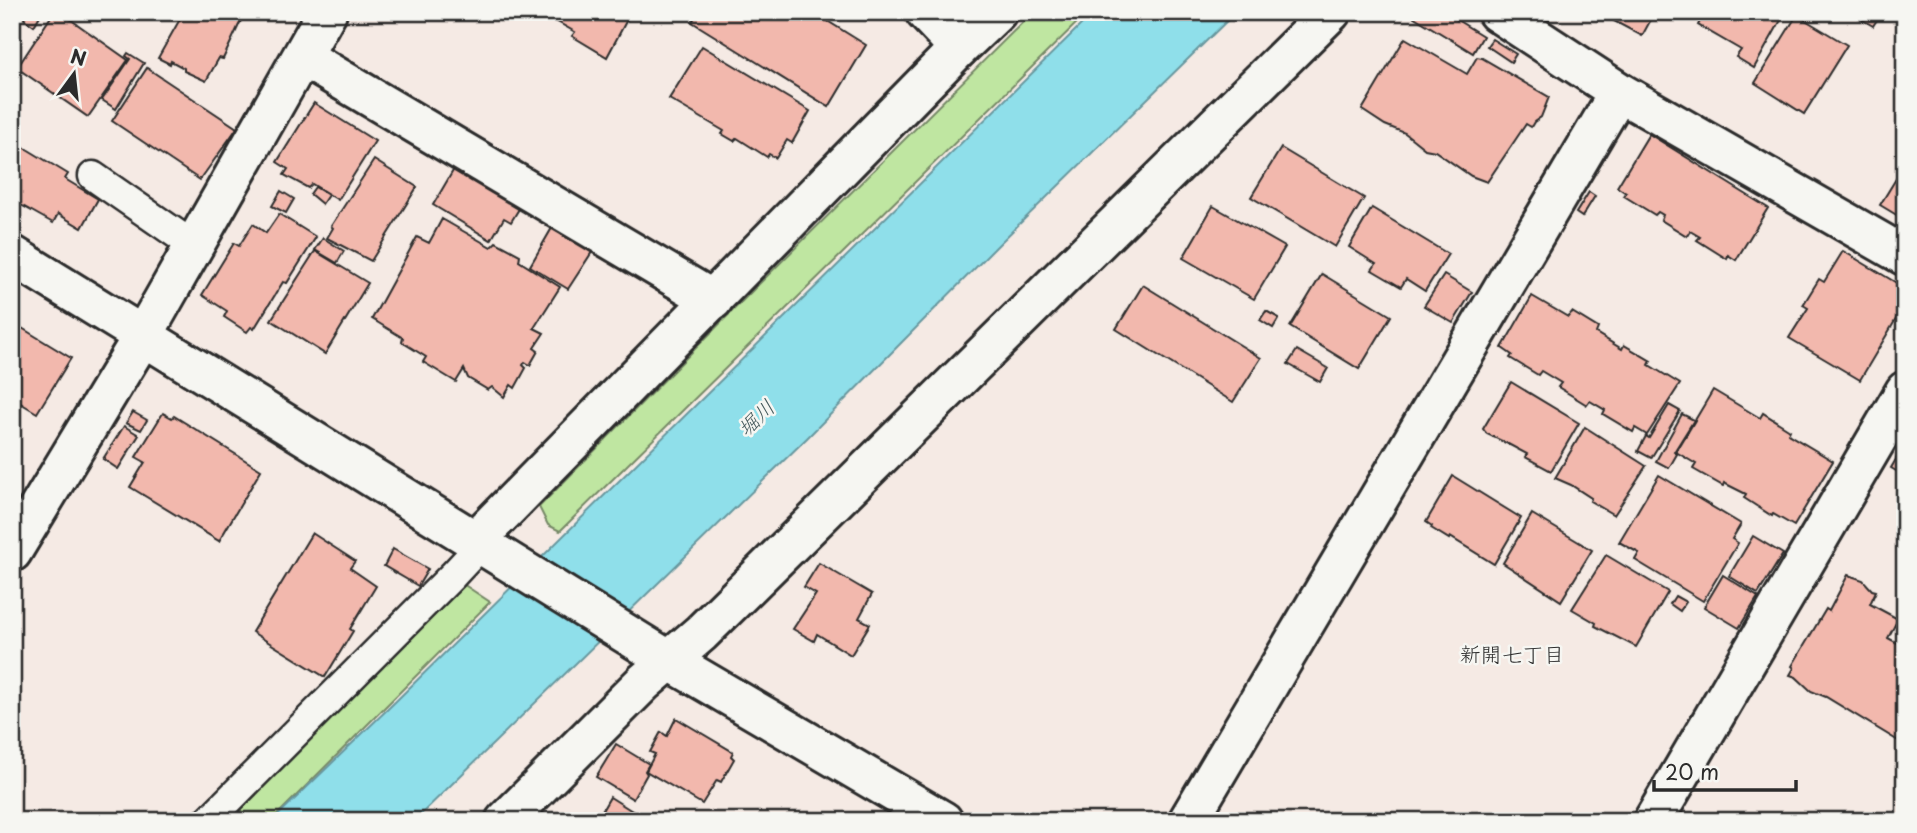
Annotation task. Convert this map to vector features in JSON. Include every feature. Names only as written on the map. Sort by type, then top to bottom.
[{"type":"street","points":[[925,12],[959,48]]},
{"type":"street","points":[[485,546],[713,300],[997,12]]},
{"type":"street","points":[[505,821],[1331,12]]},
{"type":"street","points":[[1497,12],[1619,92],[1905,256]]},
{"type":"street","points":[[12,552],[144,334],[303,57],[319,15]]},
{"type":"street","points":[[303,57],[713,300]]},
{"type":"street","points":[[1188,821],[1619,92]]},
{"type":"street","points":[[12,254],[670,661],[943,821]]},
{"type":"street","points":[[1653,821],[1905,391]]},
{"type":"lane","points":[[93,176],[194,246]]},
{"type":"lane","points":[[208,821],[485,546]]},
{"type":"green space","points":[[1033,12],[1088,12],[560,531],[548,525],[539,507]]},
{"type":"green space","points":[[463,584],[490,602],[271,821],[221,821]]},
{"type":"water","name":"堀川","points":[[1094,12],[1236,12],[998,245],[807,438],[414,821],[272,821],[395,702]]},
{"type":"building","points":[[27,12],[42,12],[34,26],[24,19]]},
{"type":"building","points":[[54,12],[60,12],[128,60],[88,117],[17,68]]},
{"type":"building","points":[[184,12],[245,12],[223,59],[219,58],[206,81],[184,71],[184,68],[171,61],[170,64],[158,58]]},
{"type":"building","points":[[553,12],[631,12],[607,57],[572,36],[575,32],[554,20],[556,14]]},
{"type":"building","points":[[698,12],[813,12],[866,45],[829,107],[692,22]]},
{"type":"building","points":[[1413,12],[1444,12],[1483,36],[1473,53],[1411,15]]},
{"type":"building","points":[[1618,12],[1655,12],[1642,36],[1614,21]]},
{"type":"building","points":[[1705,12],[1785,13],[1754,68],[1736,57],[1741,50],[1698,25]]},
{"type":"building","points":[[1849,12],[1882,12],[1873,26]]},
{"type":"building","points":[[1797,15],[1847,45],[1804,114],[1755,83]]},
{"type":"building","points":[[1405,38],[1467,74],[1477,57],[1482,58],[1549,97],[1541,117],[1531,127],[1526,124],[1487,182],[1471,176],[1435,151],[1425,149],[1405,133],[1385,125],[1362,110]]},
{"type":"building","points":[[1492,39],[1516,54],[1511,62],[1487,46]]},
{"type":"building","points":[[702,46],[810,111],[792,143],[787,140],[776,158],[769,154],[767,157],[737,138],[734,141],[722,134],[724,131],[669,99]]},
{"type":"building","points":[[128,53],[144,63],[116,109],[102,100],[130,59],[126,56]]},
{"type":"building","points":[[147,68],[237,128],[200,180],[112,121]]},
{"type":"building","points":[[314,103],[375,141],[338,200],[312,184],[308,188],[284,175],[288,169],[277,162]]},
{"type":"building","points":[[1649,134],[1768,208],[1736,260],[1728,255],[1727,259],[1697,240],[1700,237],[1690,231],[1687,236],[1661,220],[1663,215],[1658,212],[1655,215],[1624,196],[1626,193],[1617,187]]},
{"type":"building","points":[[12,140],[68,174],[65,179],[98,199],[82,228],[58,214],[53,223],[12,200]]},
{"type":"building","points":[[1281,148],[1364,198],[1335,247],[1251,197]]},
{"type":"building","points":[[374,160],[417,187],[371,261],[327,238],[333,228],[331,226]]},
{"type":"building","points":[[1905,164],[1905,220],[1880,205]]},
{"type":"building","points":[[454,169],[520,207],[511,222],[504,218],[491,240],[433,205]]},
{"type":"building","points":[[315,187],[328,195],[322,204],[310,194]]},
{"type":"building","points":[[281,191],[294,199],[286,213],[272,206]]},
{"type":"building","points":[[1589,192],[1595,196],[1582,217],[1576,213]]},
{"type":"building","points":[[1213,206],[1285,247],[1254,299],[1183,258]]},
{"type":"building","points":[[1372,208],[1448,254],[1425,291],[1406,279],[1401,287],[1372,270],[1376,264],[1349,247]]},
{"type":"building","points":[[279,214],[316,237],[287,283],[283,282],[254,329],[251,327],[247,332],[224,317],[227,311],[202,295],[234,243],[239,246],[253,224],[266,233]]},
{"type":"building","points":[[442,219],[491,247],[496,242],[520,255],[519,261],[560,287],[534,328],[544,333],[534,348],[538,351],[530,365],[525,362],[523,365],[526,368],[515,388],[511,385],[504,397],[492,387],[488,390],[468,378],[464,369],[456,382],[423,362],[426,357],[402,342],[403,338],[372,319],[417,237],[429,243]]},
{"type":"building","points":[[552,228],[592,252],[568,289],[530,266]]},
{"type":"building","points":[[323,238],[344,251],[337,263],[315,250]]},
{"type":"building","points":[[315,251],[368,283],[325,354],[271,320]]},
{"type":"building","points":[[1843,251],[1905,288],[1905,304],[1860,380],[1789,338],[1808,308],[1803,305],[1819,279],[1824,282]]},
{"type":"building","points":[[1322,274],[1391,316],[1359,369],[1290,327]]},
{"type":"building","points":[[1444,275],[1472,292],[1453,323],[1424,306]]},
{"type":"building","points":[[1143,285],[1261,358],[1233,402],[1116,329]]},
{"type":"building","points":[[1532,296],[1568,317],[1572,312],[1598,328],[1596,333],[1622,349],[1624,345],[1651,361],[1649,365],[1680,384],[1647,435],[1635,428],[1633,432],[1603,414],[1605,410],[1590,401],[1587,405],[1558,387],[1561,383],[1541,371],[1538,375],[1510,358],[1512,355],[1502,348]]},
{"type":"building","points":[[1266,311],[1279,318],[1273,328],[1260,320]]},
{"type":"building","points":[[12,322],[71,358],[37,413],[12,398]]},
{"type":"building","points":[[1297,350],[1328,368],[1320,382],[1288,364]]},
{"type":"building","points":[[1511,382],[1579,423],[1551,471],[1525,457],[1527,454],[1487,434],[1483,429]]},
{"type":"building","points":[[1713,390],[1760,418],[1763,413],[1790,430],[1788,434],[1833,461],[1794,526],[1744,498],[1746,494],[1724,483],[1723,486],[1693,469],[1696,464],[1676,452]]},
{"type":"building","points":[[1669,405],[1680,411],[1651,458],[1638,451]]},
{"type":"building","points":[[133,412],[147,420],[141,430],[126,423]]},
{"type":"building","points":[[163,413],[172,418],[174,416],[261,470],[219,541],[130,487],[145,462],[136,457]]},
{"type":"building","points":[[1682,414],[1694,420],[1674,452],[1677,454],[1669,468],[1656,461]]},
{"type":"building","points":[[124,426],[139,435],[118,469],[103,459]]},
{"type":"building","points":[[1585,427],[1646,466],[1614,515],[1590,501],[1591,498],[1571,485],[1555,478]]},
{"type":"building","points":[[1905,444],[1905,476],[1891,468]]},
{"type":"building","points":[[1659,475],[1741,524],[1732,539],[1738,543],[1703,601],[1635,560],[1639,553],[1619,542]]},
{"type":"building","points":[[1453,476],[1521,518],[1494,564],[1431,528],[1426,522]]},
{"type":"building","points":[[1532,514],[1592,550],[1561,601],[1503,563]]},
{"type":"building","points":[[312,533],[355,561],[350,568],[376,586],[325,677],[252,632]]},
{"type":"building","points":[[1753,536],[1783,554],[1758,594],[1729,576]]},
{"type":"building","points":[[393,549],[428,569],[418,586],[384,566]]},
{"type":"building","points":[[1606,555],[1668,592],[1636,647],[1595,626],[1596,623],[1572,609]]},
{"type":"building","points":[[819,563],[872,594],[859,618],[870,624],[851,655],[817,634],[814,641],[793,629],[816,594],[804,587]]},
{"type":"building","points":[[1723,575],[1758,597],[1739,628],[1704,607]]},
{"type":"building","points":[[1848,575],[1863,580],[1876,591],[1870,604],[1898,619],[1888,638],[1905,647],[1905,745],[1826,697],[1811,691],[1790,675],[1794,668],[1792,666],[1826,609],[1829,611]]},
{"type":"building","points":[[1675,596],[1686,602],[1680,611],[1670,604]]},
{"type":"building","points":[[676,718],[733,752],[731,756],[734,759],[721,782],[717,780],[702,804],[646,771],[655,754],[650,752],[661,732],[667,736]]},
{"type":"building","points":[[616,744],[649,764],[645,771],[647,774],[633,799],[596,777]]},
{"type":"building","points":[[610,797],[648,821],[596,821]]},
{"type":"district","name":"新開七丁目","points":[[1512,653]]}]
